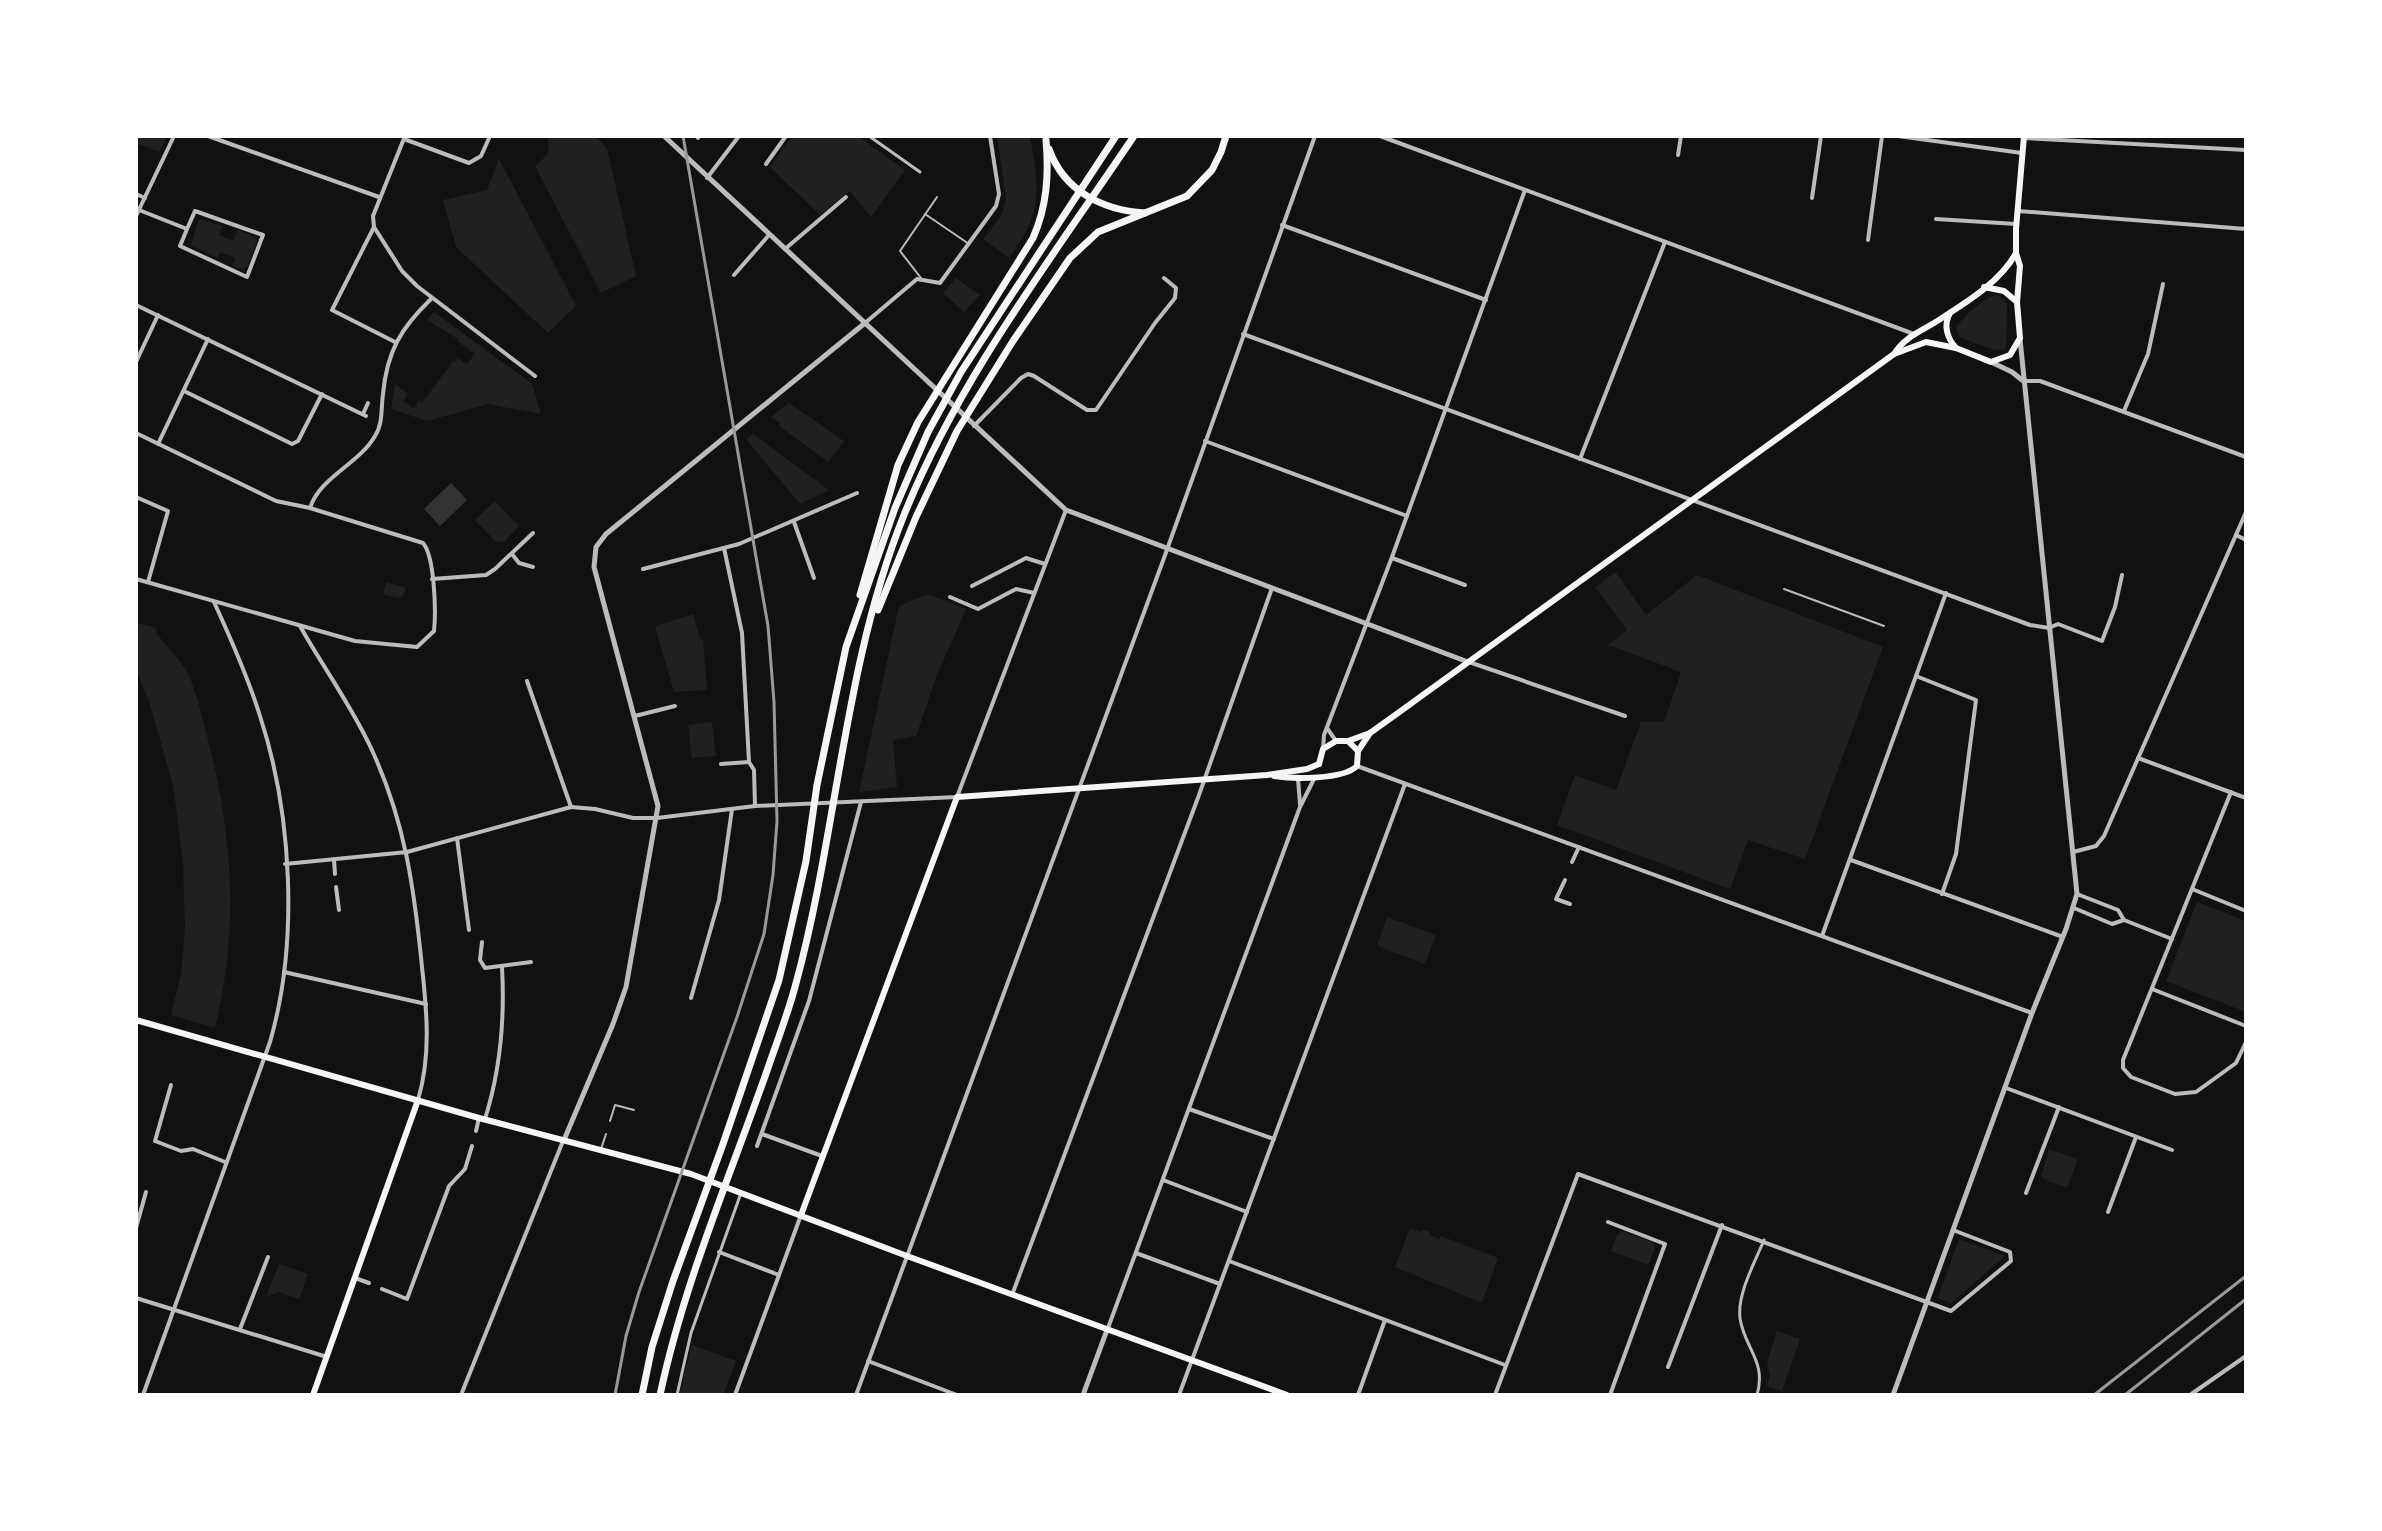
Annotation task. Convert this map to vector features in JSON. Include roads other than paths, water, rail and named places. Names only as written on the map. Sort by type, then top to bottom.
[{"type":"highway","points":[[846,647],[895,508],[928,432],[997,314],[1116,136]]},
{"type":"highway","points":[[660,1395],[669,1352],[689,1288],[795,989],[821,880],[835,789],[864,646],[904,515],[939,439],[1010,322],[1134,136]]},
{"type":"highway","points":[[864,646],[916,517],[957,431],[1070,258],[1098,232],[1187,196],[1201,184],[1221,152],[1226,136]]},
{"type":"highway","points":[[642,1395],[652,1347],[673,1281],[779,980],[806,861],[817,785],[846,647],[898,465],[918,422],[1033,238],[1042,218],[1047,187],[1046,138]]},
{"type":"highway","points":[[1046,138],[1057,167],[1086,196],[1111,208],[1147,213]]},
{"type":"main road","points":[[1319,764],[1323,749],[1336,741],[1348,741],[1370,733],[1894,354],[1920,343],[1956,348],[1991,362],[2010,355],[2020,338],[2017,302],[2020,266],[2016,253],[2016,224],[2024,137]]},
{"type":"main road","points":[[1894,354],[1901,342],[1950,313],[1984,287],[2010,265],[2016,253]]},
{"type":"main road","points":[[1984,287],[2004,291],[2017,302]]},
{"type":"main road","points":[[1950,313],[1946,330],[1956,348]]},
{"type":"main road","points":[[1267,775],[1298,779],[1349,772],[1357,766],[1358,751],[1370,733]]},
{"type":"main road","points":[[1348,741],[1358,751]]},
{"type":"main road","points":[[1319,764],[1330,774]]},
{"type":"main road","points":[[801,1215],[957,797],[1267,775],[1307,769],[1319,764]]},
{"type":"main road","points":[[136,1020],[691,1174],[1269,1392],[1287,1395]]},
{"type":"main road","points":[[313,1395],[418,1100]]},
{"type":"street","points":[[174,136],[137,213],[187,229]]},
{"type":"street","points":[[208,136],[380,198]]},
{"type":"street","points":[[490,136],[481,156],[469,163],[405,138],[373,216],[374,227],[402,271],[431,299],[535,376]]},
{"type":"street","points":[[664,136],[1066,510],[1469,662],[1625,716]]},
{"type":"street","points":[[707,178],[739,136]]},
{"type":"street","points":[[766,164],[786,136]]},
{"type":"street","points":[[869,136],[920,172]]},
{"type":"street","points":[[461,1395],[626,987],[657,818],[657,795],[594,567],[596,547],[617,525],[921,278],[940,283],[996,206],[999,194],[990,136]]},
{"type":"street","points":[[856,1395],[1167,549],[1315,136]]},
{"type":"street","points":[[1380,136],[1915,334]]},
{"type":"street","points":[[1678,155],[1681,136]]},
{"type":"street","points":[[1812,198],[1821,136]]},
{"type":"street","points":[[1868,240],[1882,136]]},
{"type":"street","points":[[1898,136],[2022,153]]},
{"type":"street","points":[[2024,137],[2246,150]]},
{"type":"street","points":[[1323,749],[1322,740],[1525,190]]},
{"type":"street","points":[[136,194],[145,198]]},
{"type":"street","points":[[785,249],[846,197]]},
{"type":"street","points":[[195,211],[263,235],[247,277],[180,246],[187,229],[195,211]]},
{"type":"street","points":[[2018,211],[2246,229]]},
{"type":"street","points":[[1936,219],[2016,224]]},
{"type":"street","points":[[1282,225],[1486,300]]},
{"type":"street","points":[[374,227],[332,310],[395,342]]},
{"type":"street","points":[[734,275],[769,235]]},
{"type":"street","points":[[1580,459],[1665,242]]},
{"type":"street","points":[[974,426],[1028,374],[1087,410],[1096,410],[1175,298],[1176,288],[1164,278]]},
{"type":"street","points":[[2124,412],[2148,354],[2163,284]]},
{"type":"street","points":[[310,508],[319,491],[375,436],[382,415],[386,374],[395,342],[410,320],[431,299]]},
{"type":"street","points":[[136,305],[365,415],[368,403]]},
{"type":"street","points":[[136,362],[158,315]]},
{"type":"street","points":[[1243,334],[2030,625],[2049,628],[2058,624],[2102,641],[2115,607],[2122,575]]},
{"type":"street","points":[[1893,1395],[2077,894],[2020,338]]},
{"type":"street","points":[[158,444],[208,339]]},
{"type":"street","points":[[1991,362],[2023,381],[2040,381],[2246,457]]},
{"type":"street","points":[[184,391],[292,444],[298,441],[322,394]]},
{"type":"street","points":[[136,433],[276,501],[310,508],[423,543],[428,549],[435,623],[428,639],[417,647],[355,641],[136,579]]},
{"type":"street","points":[[1205,441],[1407,516]]},
{"type":"street","points":[[643,569],[724,548],[794,522],[857,493]]},
{"type":"street","points":[[136,497],[168,511],[148,582]]},
{"type":"street","points":[[285,864],[407,852],[571,807],[633,818],[657,818],[755,806],[957,797],[1066,510]]},
{"type":"street","points":[[2073,852],[2100,842],[2246,512]]},
{"type":"street","points":[[794,522],[814,578]]},
{"type":"street","points":[[432,579],[486,575],[533,533]]},
{"type":"street","points":[[2236,535],[2246,540]]},
{"type":"street","points":[[724,548],[742,633],[749,762],[754,770],[755,806]]},
{"type":"street","points":[[512,554],[519,563],[533,567]]},
{"type":"street","points":[[1392,557],[1465,585]]},
{"type":"street","points":[[972,586],[1026,558],[1045,564]]},
{"type":"street","points":[[1012,1295],[1204,780],[1272,588]]},
{"type":"street","points":[[950,597],[978,609],[1016,589],[1034,593]]},
{"type":"street","points":[[1822,936],[1946,593]]},
{"type":"street","points":[[143,1395],[265,1057],[274,1027],[287,943],[285,864],[271,755],[248,681],[214,602]]},
{"type":"street","points":[[300,626],[370,748],[392,802],[407,852],[426,1004],[426,1064],[418,1100]]},
{"type":"street","points":[[1916,676],[1976,700],[1956,854],[1942,894]]},
{"type":"street","points":[[527,681],[571,807]]},
{"type":"street","points":[[635,716],[675,706]]},
{"type":"street","points":[[1327,728],[1336,741]]},
{"type":"street","points":[[2138,758],[2246,798]]},
{"type":"street","points":[[721,764],[749,762]]},
{"type":"street","points":[[1357,766],[2032,1013]]},
{"type":"street","points":[[1083,1395],[1300,807],[1315,777]]},
{"type":"street","points":[[1298,779],[1300,807]]},
{"type":"street","points":[[1179,1395],[1405,784]]},
{"type":"street","points":[[2231,792],[2123,1060],[2125,1072],[2175,1094],[2200,1091],[2236,1063],[2246,1042]]},
{"type":"street","points":[[757,1146],[809,1001],[861,802]]},
{"type":"street","points":[[691,998],[719,900],[732,809]]},
{"type":"street","points":[[457,838],[469,930]]},
{"type":"street","points":[[1572,862],[1579,847]]},
{"type":"street","points":[[334,860],[335,874]]},
{"type":"street","points":[[1850,860],[2063,937]]},
{"type":"street","points":[[1565,880],[1556,899],[1570,904]]},
{"type":"street","points":[[336,887],[339,910]]},
{"type":"street","points":[[2192,889],[2246,911]]},
{"type":"street","points":[[2077,894],[2118,910],[2124,920],[2172,939]]},
{"type":"street","points":[[2074,908],[2112,924],[2124,920]]},
{"type":"street","points":[[482,942],[482,964],[485,968],[531,962]]},
{"type":"street","points":[[476,1131],[497,1079],[502,1045],[502,967]]},
{"type":"street","points":[[284,972],[426,1004]]},
{"type":"street","points":[[2152,989],[2246,1026]]},
{"type":"street","points":[[171,1085],[155,1141],[181,1151],[193,1149],[226,1162]]},
{"type":"street","points":[[2006,1088],[2172,1150]]},
{"type":"street","points":[[2026,1193],[2059,1107]]},
{"type":"street","points":[[1189,1108],[1274,1139]]},
{"type":"street","points":[[762,1134],[822,1156]]},
{"type":"street","points":[[2108,1212],[2136,1137]]},
{"type":"street","points":[[382,1289],[407,1299],[449,1186],[465,1169],[472,1146]]},
{"type":"street","points":[[1495,1395],[1574,1177],[1582,1173],[1951,1311],[2011,1261],[2010,1252],[1953,1230]]},
{"type":"street","points":[[1163,1180],[1247,1212]]},
{"type":"street","points":[[677,1395],[691,1333],[741,1191]]},
{"type":"street","points":[[136,1228],[146,1192]]},
{"type":"street","points":[[735,1395],[801,1215]]},
{"type":"street","points":[[1608,1222],[1665,1244],[1610,1395]]},
{"type":"street","points":[[1668,1367],[1722,1225]]},
{"type":"street","points":[[1757,1395],[1761,1371],[1743,1330],[1740,1308],[1764,1240]]},
{"type":"street","points":[[719,1252],[779,1275]]},
{"type":"street","points":[[1135,1253],[1220,1284]]},
{"type":"street","points":[[240,1329],[268,1257]]},
{"type":"street","points":[[1229,1261],[1505,1365]]},
{"type":"street","points":[[355,1278],[369,1283]]},
{"type":"street","points":[[136,1298],[327,1357]]},
{"type":"street","points":[[1358,1395],[1385,1320]]},
{"type":"street","points":[[2190,1395],[2246,1356]]},
{"type":"street","points":[[868,1361],[957,1395]]},
{"type":"lane","points":[[921,278],[900,251],[937,197]]},
{"type":"lane","points":[[925,214],[970,244]]},
{"type":"lane","points":[[1784,589],[1884,626]]},
{"type":"lane","points":[[610,1121],[615,1105],[634,1110]]},
{"type":"lane","points":[[601,1151],[606,1134]]},
{"type":"railway","points":[[615,1395],[626,1336],[639,1292],[764,934],[777,821],[774,702],[768,626],[683,136]]},
{"type":"railway","points":[[2094,1395],[2246,1276]]},
{"type":"railway","points":[[2125,1395],[2246,1299]]}]
